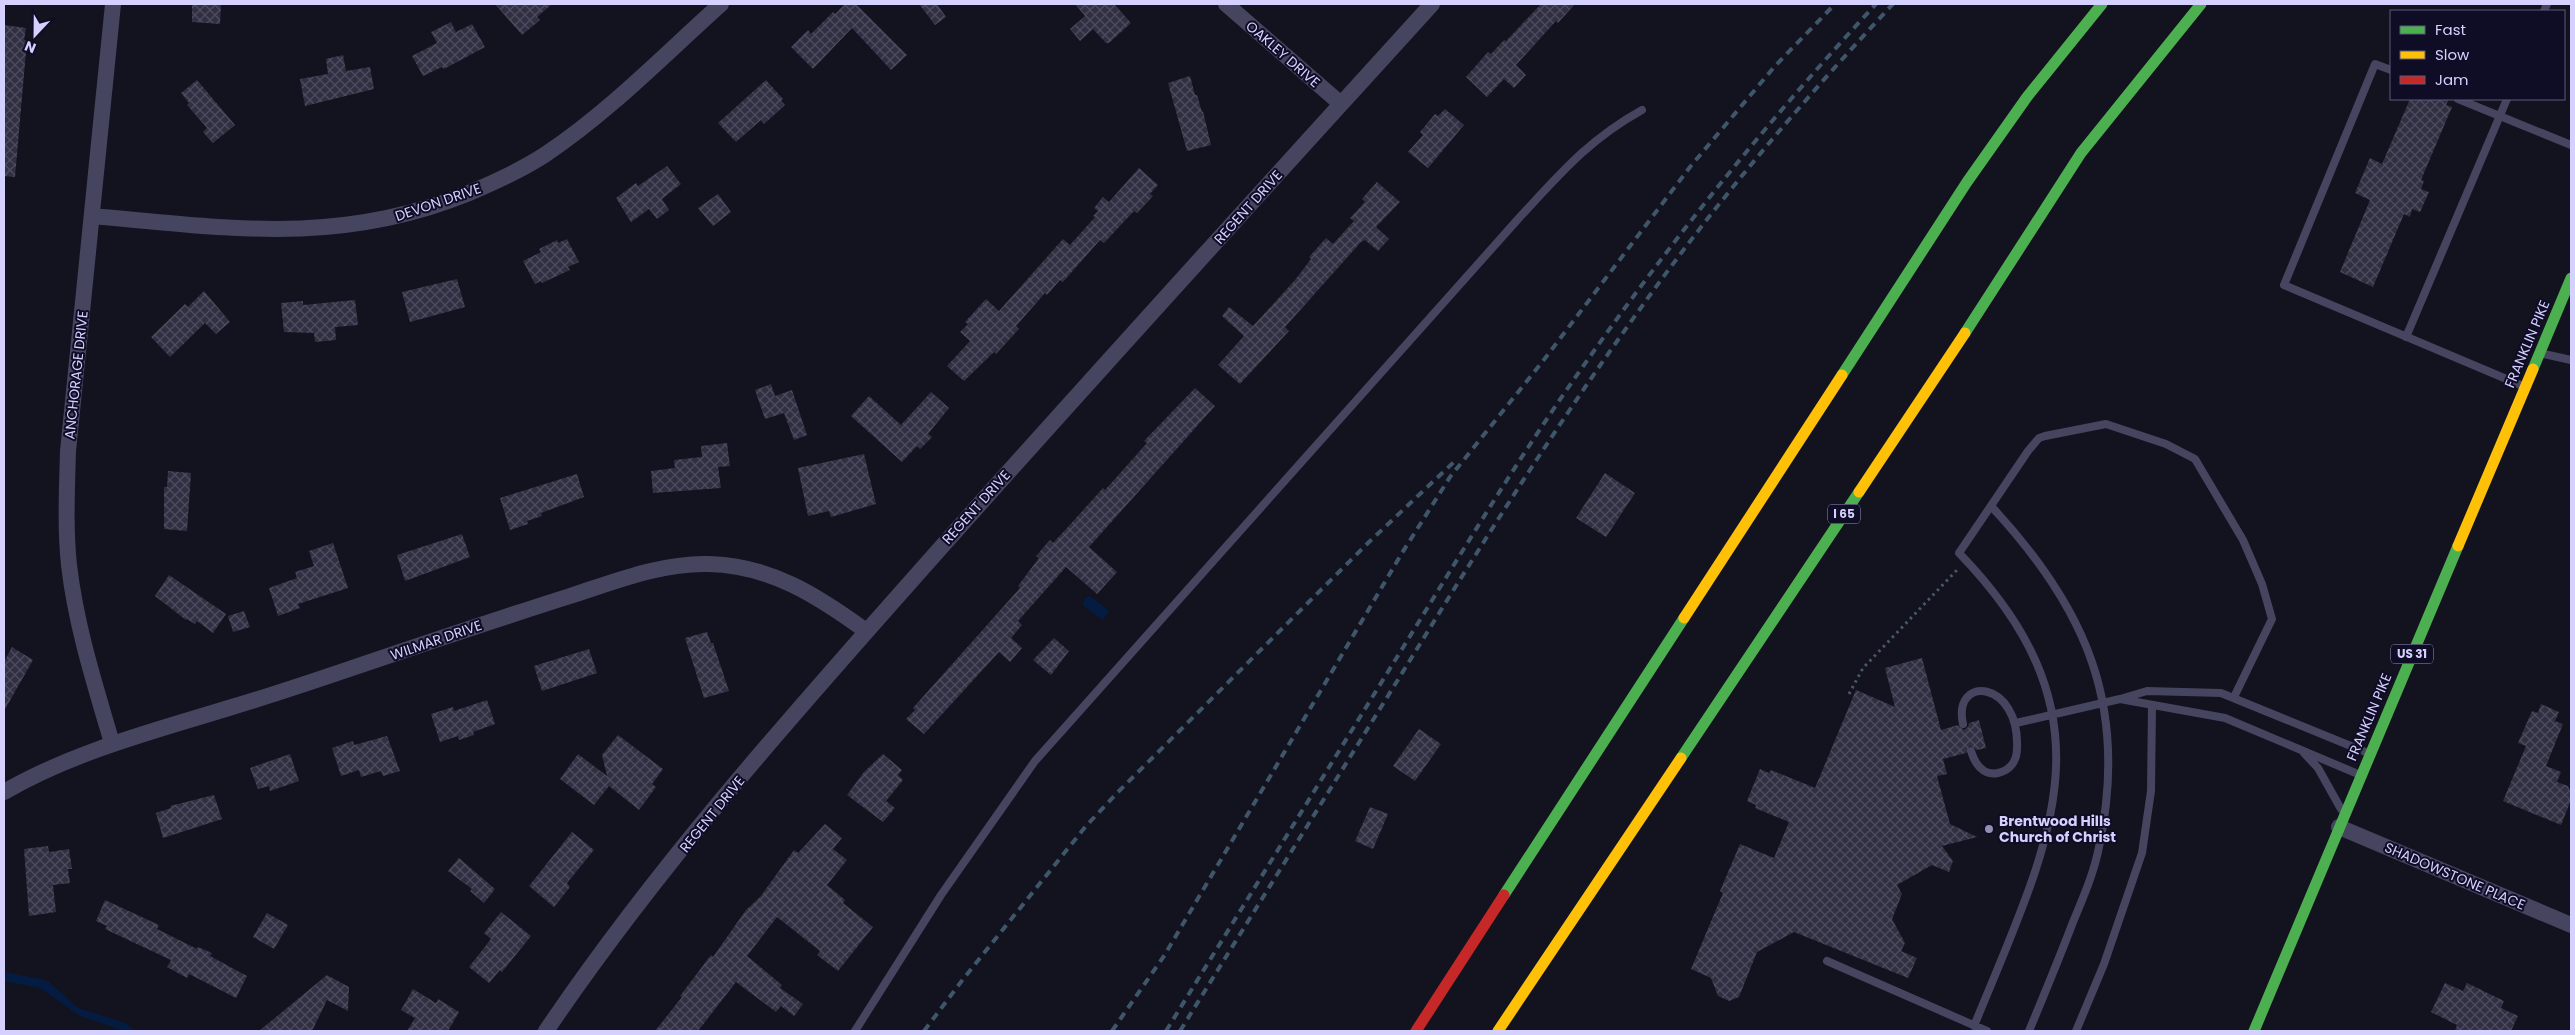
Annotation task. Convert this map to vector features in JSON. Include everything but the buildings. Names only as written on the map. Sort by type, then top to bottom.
[{"type":"main road","points":[[1416,1031],[1972,175],[2043,76],[2102,4]]},
{"type":"main road","name":"I 65","points":[[1498,1031],[1947,361],[2081,153],[2201,4]]},
{"type":"main road","name":"FRANKLIN PIKE","points":[[2254,1031],[2571,278]]},
{"type":"street","name":"ANCHORAGE DRIVE","points":[[112,743],[83,641],[72,587],[67,536],[68,451],[113,4]]},
{"type":"street","name":"DEVON DRIVE","points":[[92,216],[227,228],[306,230],[368,224],[436,206],[509,175],[554,148],[618,98],[721,4]]},
{"type":"street","name":"OAKLEY DRIVE","points":[[1226,4],[1341,104]]},
{"type":"street","name":"REGENT DRIVE","points":[[546,1031],[583,977],[716,806],[866,631],[1432,4]]},
{"type":"street","name":"WILMAR DRIVE","points":[[4,792],[46,770],[112,743],[235,707],[499,619],[662,568],[696,564],[731,565],[769,574],[811,594],[866,631]]},
{"type":"street","name":"SHADOWSTONE PLACE","points":[[2342,821],[2571,925]]},
{"type":"lane","points":[[2390,70],[2375,64],[2284,285],[2525,387]]},
{"type":"lane","points":[[2460,100],[2571,145]]},
{"type":"lane","points":[[2406,337],[2507,100]]},
{"type":"lane","points":[[855,1031],[941,895],[1035,760],[1519,218],[1584,148],[1603,133],[1642,110]]},
{"type":"lane","points":[[2540,353],[2571,360]]},
{"type":"lane","points":[[1974,1026],[2018,916],[2050,825],[2055,793],[2057,734],[2049,696],[2029,644],[1989,584],[1959,553],[2034,442],[2039,438],[2058,432],[2111,424],[2166,444],[2195,459],[2243,540],[2262,584],[2272,619],[2234,697]]},
{"type":"lane","points":[[1990,506],[2033,554],[2059,590],[2075,620],[2089,654],[2103,703],[2108,783],[2099,848],[2090,880],[2029,1031]]},
{"type":"lane","points":[[2016,723],[2147,691],[2174,690],[2220,693],[2234,697],[2370,754]]},
{"type":"lane","points":[[1963,724],[1961,707],[1971,694],[1979,691],[1998,696],[2006,703],[2016,723],[2017,753],[2015,760],[2008,769],[1995,774],[1982,770],[1976,765],[1971,751]]},
{"type":"lane","points":[[2120,699],[2225,718],[2361,775]]},
{"type":"lane","points":[[2076,1031],[2104,964],[2142,853],[2151,791],[2152,706]]},
{"type":"lane","points":[[2300,750],[2318,768],[2342,821]]},
{"type":"lane","points":[[1826,961],[1986,1031]]},
{"type":"path","points":[[1849,694],[1862,668],[1966,560]]},
{"type":"water","points":[[1090,596],[1109,611],[1103,620],[1083,605],[1085,598]]},
{"type":"water","points":[[4,972],[49,982],[78,1008],[125,1023],[136,1031],[125,1031],[80,1016],[40,988],[4,981]]},
{"type":"railway","points":[[1112,1031],[1164,956],[1402,553],[1450,477],[1543,361],[1690,167],[1775,66],[1835,4]]},
{"type":"railway","points":[[1166,1031],[1487,512],[1559,401],[1652,271],[1724,179],[1799,90],[1876,4]]},
{"type":"railway","points":[[1180,1031],[1486,538],[1608,354],[1669,269],[1730,190],[1826,77],[1893,4]]},
{"type":"railway","points":[[924,1031],[1086,826],[1369,542],[1456,460]]},
{"type":"traffic: fast","points":[[1842,375],[1967,182],[2027,97],[2102,4]]},
{"type":"traffic: fast","points":[[1965,333],[2081,153],[2201,4]]},
{"type":"traffic: fast","points":[[2533,369],[2571,278]]},
{"type":"traffic: fast","points":[[1681,758],[1859,492]]},
{"type":"traffic: fast","points":[[2254,1031],[2458,546]]},
{"type":"traffic: fast","points":[[1504,895],[1684,618]]},
{"type":"traffic: slow","points":[[1859,492],[1965,333]]},
{"type":"traffic: slow","points":[[2458,546],[2533,369]]},
{"type":"traffic: slow","points":[[1684,618],[1842,375]]},
{"type":"traffic: slow","points":[[1498,1031],[1681,758]]},
{"type":"traffic: jam","points":[[1416,1031],[1504,895]]},
{"type":"place","name":"Brentwood Hills Church of Christ","points":[[1989,829]]}]
